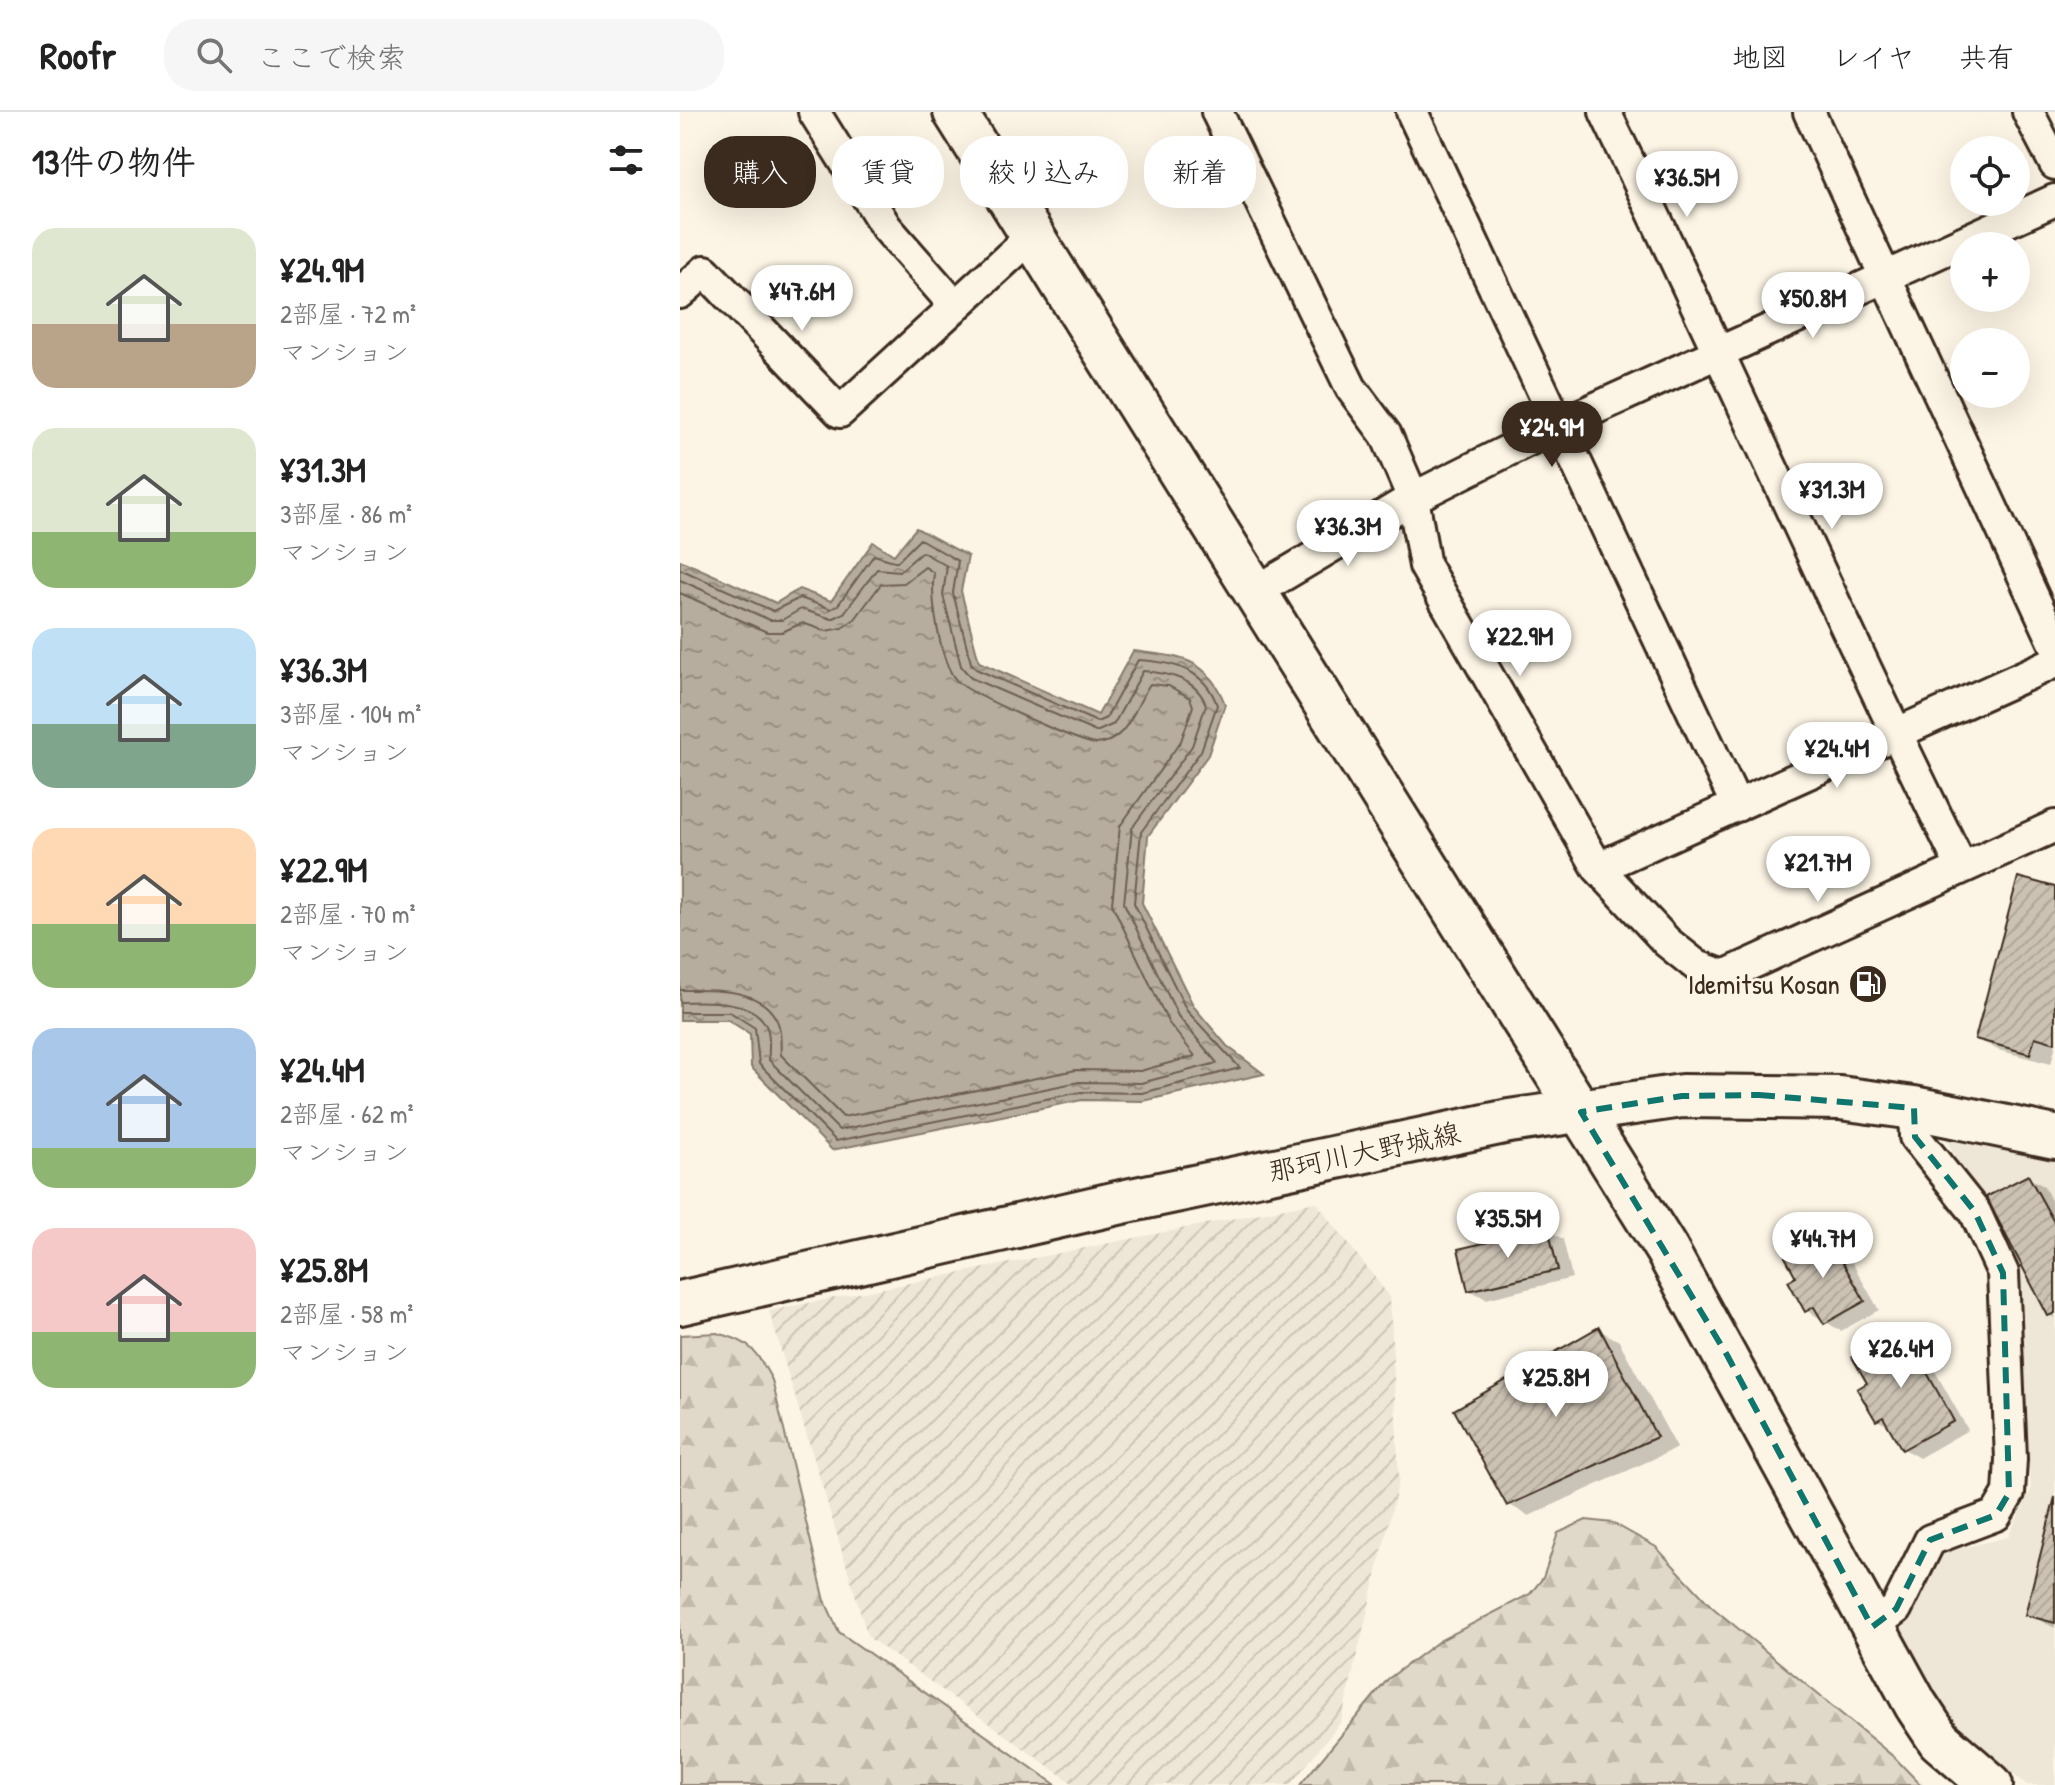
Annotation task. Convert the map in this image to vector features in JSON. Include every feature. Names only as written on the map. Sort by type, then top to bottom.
[{"type":"street","points":[[814,112],[886,227],[955,306]]},
{"type":"street","points":[[955,112],[1581,1112],[1727,1355],[1774,1451],[1939,1740],[1991,1785]]},
{"type":"street","points":[[1217,112],[1351,388],[1386,435],[1413,498],[1425,566],[1598,868],[1667,942],[1697,966],[1724,976],[2055,826]]},
{"type":"street","points":[[1412,112],[1561,424],[1737,806]]},
{"type":"street","points":[[1605,112],[1720,350],[1895,734],[1962,868]]},
{"type":"street","points":[[1809,112],[1884,280],[2055,644]]},
{"type":"street","points":[[2028,112],[2055,164]]},
{"type":"street","points":[[1255,592],[1413,498],[1561,424],[2055,200]]},
{"type":"street","points":[[680,293],[705,271],[840,412],[1033,235]]},
{"type":"street","points":[[1598,868],[2055,662]]},
{"type":"street","name":"那珂川大野城線","points":[[680,1303],[1122,1202],[1509,1121],[1682,1096],[1840,1098],[1914,1108],[2055,1137]]},
{"type":"street","points":[[1872,1627],[1896,1609],[1930,1540],[1996,1515],[2009,1493],[2011,1459],[2003,1273],[1975,1212],[1915,1137],[1914,1108]]},
{"type":"highlighted area","points":[[1759,1095],[1914,1108],[1915,1137],[1975,1212],[2003,1273],[2009,1493],[1996,1515],[1930,1540],[1896,1609],[1872,1627],[1727,1355],[1581,1112],[1682,1096]]},
{"type":"shaded area","points":[[1941,1129],[2055,1158],[2055,1785],[2027,1785],[1957,1725],[1897,1634],[1941,1553],[2008,1537],[2031,1490],[2022,1357],[2022,1290]]},
{"type":"shaded area","points":[[1316,1202],[1390,1297],[1399,1480],[1341,1722],[1290,1785],[1075,1785],[868,1637],[769,1311]]},
{"type":"green space","points":[[717,1333],[751,1348],[772,1380],[825,1601],[839,1632],[1056,1785],[680,1785],[680,1335]]},
{"type":"green space","points":[[1586,1520],[1613,1523],[1656,1547],[1712,1607],[1895,1758],[1921,1785],[1300,1785],[1388,1679],[1439,1641],[1530,1594],[1543,1578],[1558,1533]]},
{"type":"water","points":[[916,528],[968,556],[961,591],[979,662],[1098,715],[1133,651],[1190,662],[1209,676],[1218,688],[1225,704],[1208,755],[1148,836],[1142,903],[1194,1007],[1227,1046],[1264,1074],[1143,1101],[1082,1100],[832,1150],[751,1067],[750,1034],[728,1020],[680,1020],[680,560],[776,603],[799,589],[831,601],[873,542],[894,555]]},
{"type":"building","points":[[2018,877],[2055,887],[2055,1043],[2035,1037],[2030,1054],[1975,1039]]},
{"type":"building","points":[[2028,1175],[2055,1224],[2055,1313],[2048,1316],[1986,1197]]},
{"type":"building","points":[[1548,1228],[1558,1270],[1468,1291],[1458,1249]]},
{"type":"building","points":[[1826,1234],[1865,1301],[1824,1324],[1814,1307],[1805,1312],[1788,1281],[1796,1277],[1785,1257]]},
{"type":"building","points":[[1599,1327],[1657,1437],[1507,1506],[1454,1410]]},
{"type":"building","points":[[1902,1328],[1954,1421],[1902,1450],[1883,1417],[1876,1421],[1857,1389],[1867,1383],[1852,1357]]},
{"type":"building","points":[[2055,1497],[2055,1623],[2025,1615]]},
{"type":"place","name":"Idemitsu Kosan","points":[[1868,984]]}]
